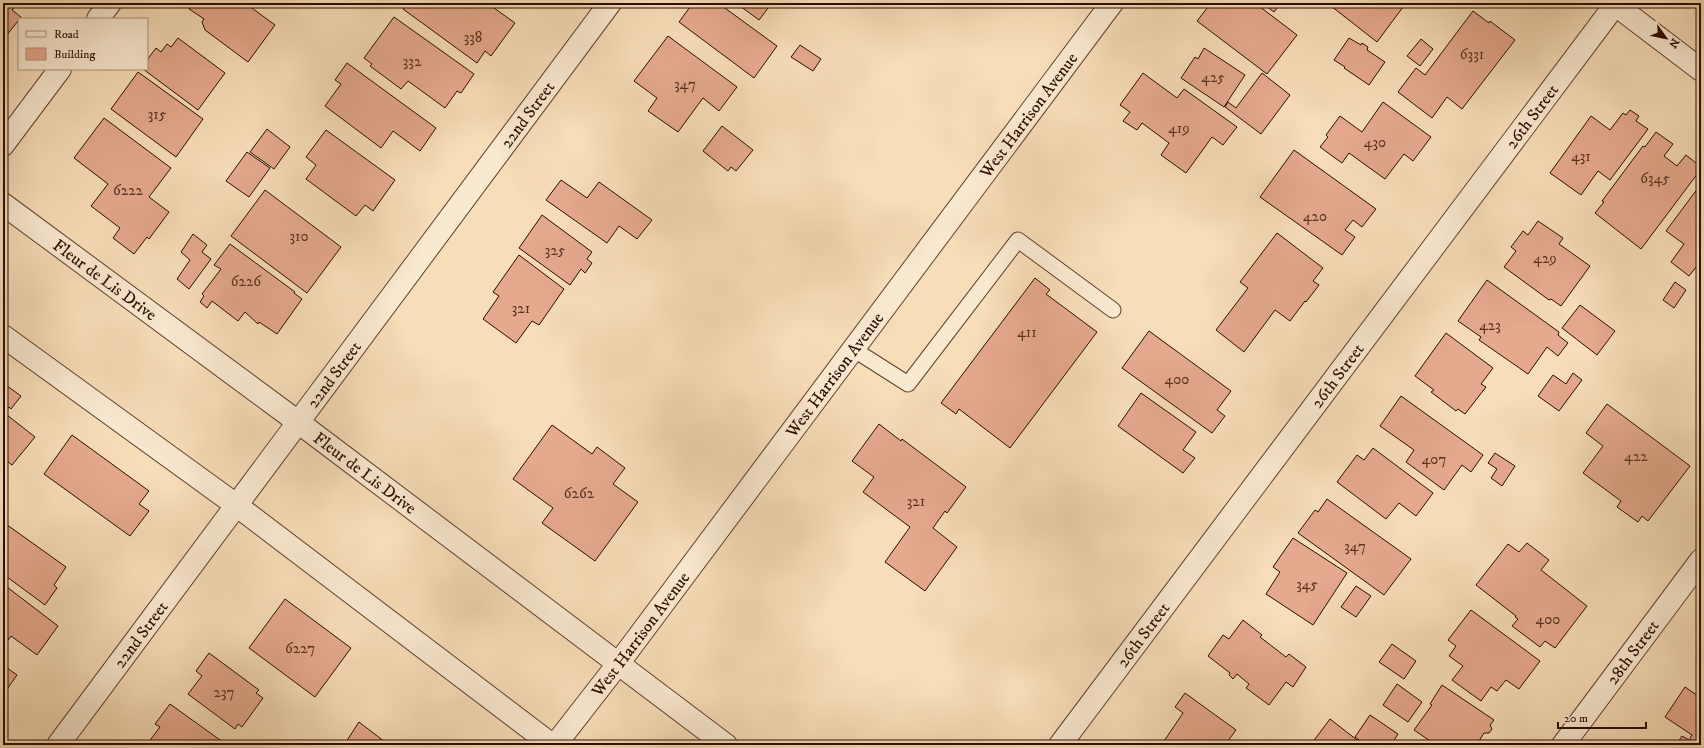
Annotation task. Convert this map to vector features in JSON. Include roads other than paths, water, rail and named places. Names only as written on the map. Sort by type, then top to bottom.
[{"type":"street","points":[[99,18],[110,3]]},
{"type":"street","name":"22nd Street","points":[[58,745],[610,3]]},
{"type":"street","name":"West Harrison Avenue","points":[[554,745],[618,664],[1112,3]]},
{"type":"street","points":[[1614,4],[1701,70]]},
{"type":"street","name":"26th Street","points":[[1060,745],[1614,4]]},
{"type":"street","points":[[3,145],[59,70]]},
{"type":"street","name":"Fleur de Lis Drive","points":[[3,204],[298,422],[726,745]]},
{"type":"street","points":[[3,336],[236,505],[554,745]]},
{"type":"street","name":"28th Street","points":[[1563,745],[1701,560]]},
{"type":"lane","points":[[853,349],[908,384],[1018,240],[1113,310]]}]
